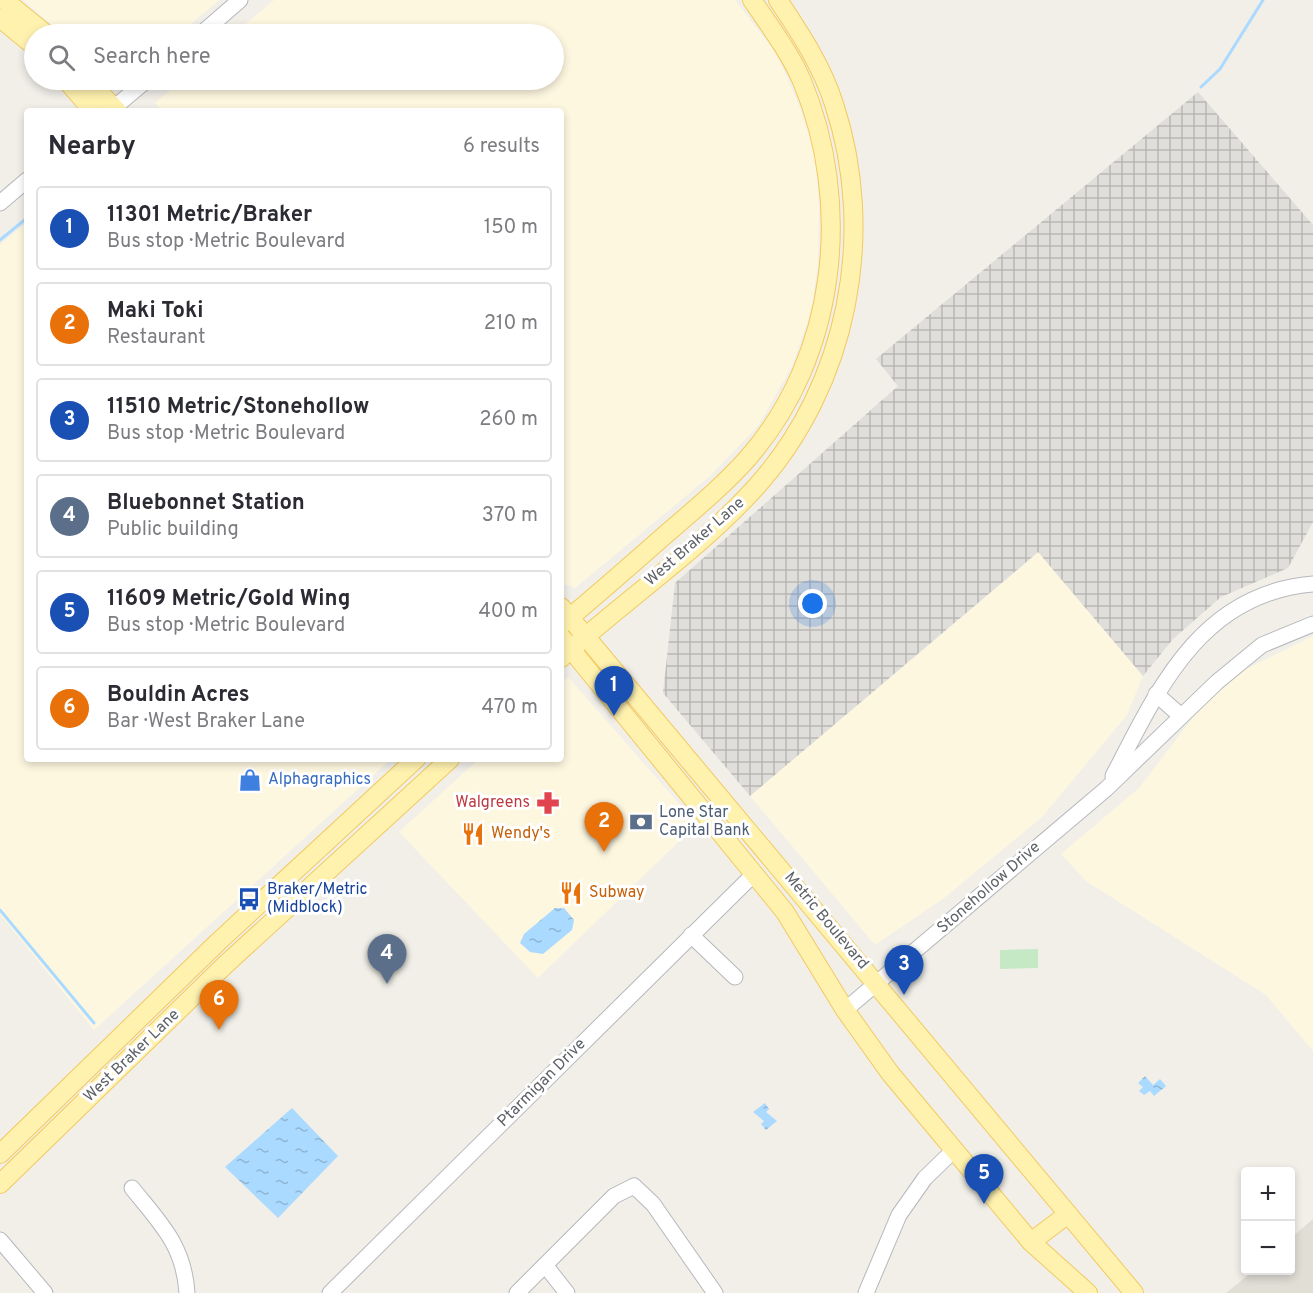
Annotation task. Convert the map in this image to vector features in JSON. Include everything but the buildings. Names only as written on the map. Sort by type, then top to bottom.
[{"type":"main road","points":[[4,0],[33,24]]},
{"type":"main road","name":"West Braker Lane","points":[[564,616],[717,490],[750,456],[800,377],[817,329],[828,278],[831,251],[831,202],[818,133],[801,80],[752,0]]},
{"type":"main road","name":"West Braker Lane","points":[[564,648],[585,636],[728,516],[780,456],[798,428],[825,376],[839,334],[851,277],[853,251],[854,207],[850,162],[834,102],[809,47],[778,0]]},
{"type":"main road","points":[[0,18],[24,38]]},
{"type":"main road","points":[[75,90],[90,108]]},
{"type":"main road","points":[[97,90],[112,108]]},
{"type":"main road","points":[[831,251],[853,251]]},
{"type":"main road","points":[[828,278],[851,277]]},
{"type":"main road","name":"Metric Boulevard","points":[[564,616],[585,636],[878,984],[1134,1293]]},
{"type":"main road","name":"Metric Boulevard","points":[[564,648],[755,873],[807,945],[845,1010],[890,1073],[1030,1242],[1088,1293]]},
{"type":"main road","name":"West Braker Lane","points":[[0,1154],[218,942],[413,762]]},
{"type":"main road","name":"West Braker Lane","points":[[0,1184],[231,960],[447,762]]},
{"type":"main road","points":[[390,782],[403,802]]},
{"type":"main road","points":[[218,942],[231,960]]},
{"type":"main road","points":[[1030,1242],[1068,1214]]},
{"type":"street","points":[[212,24],[240,0]]},
{"type":"street","points":[[116,108],[136,90]]},
{"type":"street","points":[[0,203],[24,183]]},
{"type":"street","name":"Stonehollow Drive","points":[[1106,789],[1156,694],[1179,659],[1213,624],[1257,596],[1295,585],[1313,584]]},
{"type":"street","name":"Stonehollow Drive","points":[[845,1010],[1106,789],[1216,682],[1262,645],[1313,624]]},
{"type":"street","points":[[1156,694],[1181,716]]},
{"type":"street","name":"Ptarmigan Drive","points":[[330,1293],[755,873]]},
{"type":"street","points":[[691,935],[735,977]]},
{"type":"street","points":[[866,1293],[899,1215],[925,1178],[954,1150]]},
{"type":"street","points":[[517,1293],[614,1196],[634,1186],[653,1204],[715,1293]]},
{"type":"street","points":[[132,1188],[172,1237],[184,1270],[187,1293]]},
{"type":"street","points":[[0,1240],[45,1293]]},
{"type":"street","points":[[544,1265],[567,1293]]},
{"type":"shaded area","points":[[23,0],[219,0],[191,24],[51,24]]},
{"type":"shaded area","points":[[274,0],[735,0],[776,53],[799,105],[815,154],[819,207],[818,263],[811,313],[792,366],[758,426],[710,476],[575,588],[564,584],[564,108],[159,108],[155,103],[170,90],[564,90],[564,24],[246,24]]},
{"type":"shaded area","points":[[1198,92],[1313,225],[1313,522],[1288,568],[1221,597],[1173,639],[1143,676],[1038,552],[750,796],[663,693],[675,583],[898,386],[876,359]]},
{"type":"shaded area","points":[[24,225],[24,762],[388,762],[94,1030],[0,914],[0,245]]},
{"type":"shaded area","points":[[1039,552],[1143,676],[1127,715],[1042,817],[944,898],[875,945],[750,796]]},
{"type":"shaded area","points":[[1313,636],[1313,1051],[1266,995],[1086,881],[1061,854],[1139,788],[1198,711],[1244,670]]},
{"type":"shaded area","points":[[568,677],[697,824],[538,978],[399,832],[476,762],[564,762],[564,681]]},
{"type":"shaded area","points":[[1313,1219],[1313,1293],[1226,1293],[1248,1275],[1295,1275],[1295,1235]]},
{"type":"green space","points":[[1038,949],[1038,968],[1000,969],[1000,950]]},
{"type":"water","points":[[555,908],[564,908],[574,920],[572,930],[543,954],[530,952],[520,943],[524,934]]},
{"type":"water","points":[[1145,1076],[1153,1085],[1160,1079],[1166,1086],[1154,1096],[1150,1091],[1144,1095],[1139,1091],[1143,1087],[1138,1083]]},
{"type":"water","points":[[765,1103],[769,1109],[766,1112],[777,1121],[766,1130],[761,1124],[764,1121],[753,1112]]},
{"type":"water","points":[[292,1108],[338,1156],[278,1218],[225,1167]]},
{"type":"waterway","points":[[1201,87],[1220,69],[1263,0]]},
{"type":"waterway","points":[[0,240],[24,220]]},
{"type":"waterway","points":[[0,910],[94,1023]]},
{"type":"place","name":"11301 Metric/Braker","points":[[614,716]]},
{"type":"place","name":"Alphagraphics","points":[[250,780]]},
{"type":"place","name":"Walgreens","points":[[548,803]]},
{"type":"place","name":"Lone Star Capital Bank","points":[[641,822]]},
{"type":"place","name":"Wendy's","points":[[473,834]]},
{"type":"place","name":"Maki Toki","points":[[604,852]]},
{"type":"place","name":"Subway","points":[[571,893]]},
{"type":"place","name":"Braker/Metric (Midblock)","points":[[249,899]]},
{"type":"place","name":"Bluebonnet Station","points":[[387,984]]},
{"type":"place","name":"11510 Metric/Stonehollow","points":[[904,995]]},
{"type":"place","name":"Bouldin Acres","points":[[219,1030]]},
{"type":"place","name":"11609 Metric/Gold Wing","points":[[984,1204]]}]
